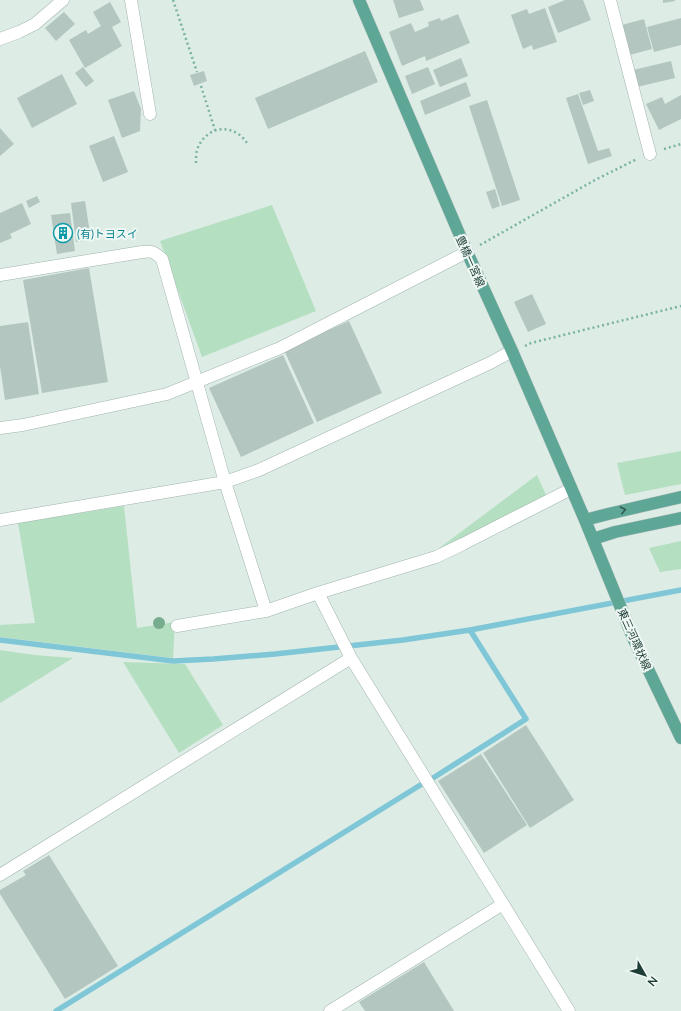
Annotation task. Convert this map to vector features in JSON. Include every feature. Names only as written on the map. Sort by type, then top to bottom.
[{"type":"main road","name":"豊橋一宮線","points":[[359,0],[467,252],[512,351],[585,520]]},
{"type":"main road","points":[[585,520],[681,497]]},
{"type":"main road","points":[[593,539],[615,532],[681,518]]},
{"type":"main road","name":"東三河環状線","points":[[585,520],[634,640],[681,738]]},
{"type":"street","points":[[0,39],[35,24],[63,0]]},
{"type":"street","points":[[131,0],[150,114]]},
{"type":"street","points":[[610,0],[650,154]]},
{"type":"street","points":[[0,275],[151,251],[162,259],[225,482],[266,611]]},
{"type":"street","points":[[0,428],[23,425],[167,394],[280,348],[467,252]]},
{"type":"street","points":[[0,520],[225,482],[267,467],[490,363],[512,351]]},
{"type":"street","points":[[178,626],[266,611],[318,593],[436,557],[571,489]]},
{"type":"street","points":[[318,593],[351,658],[569,1011]]},
{"type":"street","points":[[0,875],[351,658]]},
{"type":"street","points":[[330,1011],[503,904]]},
{"type":"path","points":[[173,0],[197,72]]},
{"type":"path","points":[[201,86],[215,130]]},
{"type":"path","points":[[196,163],[197,150],[202,141],[209,133],[215,130],[223,129],[232,131],[240,135],[247,143]]},
{"type":"path","points":[[467,252],[622,166],[650,154],[681,144]]},
{"type":"path","points":[[512,351],[531,343],[681,306]]},
{"type":"green space","points":[[272,205],[316,311],[202,357],[160,241]]},
{"type":"green space","points":[[681,451],[681,484],[625,495],[617,463]]},
{"type":"green space","points":[[537,475],[546,495],[434,552]]},
{"type":"green space","points":[[124,506],[137,628],[175,622],[173,658],[0,637],[0,625],[35,623],[18,523]]},
{"type":"green space","points":[[681,541],[681,569],[660,572],[649,548]]},
{"type":"green space","points":[[0,650],[34,655],[73,658],[0,703]]},
{"type":"green space","points":[[123,662],[185,664],[223,725],[179,753]]},
{"type":"building","points":[[393,0],[420,0],[424,10],[399,18]]},
{"type":"building","points":[[565,0],[583,0],[591,20],[558,33],[548,7]]},
{"type":"building","points":[[663,0],[675,0],[675,1],[663,3]]},
{"type":"building","points":[[110,2],[121,22],[112,27],[122,46],[85,68],[69,40],[86,30],[88,34],[101,26],[93,12]]},
{"type":"building","points":[[545,8],[557,42],[533,50],[532,45],[523,49],[511,15],[527,9],[529,14]]},
{"type":"building","points":[[64,12],[75,24],[56,41],[45,28]]},
{"type":"building","points":[[458,14],[470,43],[426,61],[425,56],[402,66],[389,32],[411,23],[415,32],[429,26],[428,22],[440,18],[441,21]]},
{"type":"building","points":[[681,18],[681,45],[654,52],[647,27]]},
{"type":"building","points":[[644,19],[652,49],[626,56],[618,26]]},
{"type":"building","points":[[365,51],[378,82],[268,129],[255,98]]},
{"type":"building","points":[[461,58],[468,76],[440,87],[433,70]]},
{"type":"building","points":[[671,61],[675,78],[637,87],[633,70]]},
{"type":"building","points":[[83,67],[94,81],[86,87],[75,73]]},
{"type":"building","points":[[428,67],[435,84],[412,94],[405,76]]},
{"type":"building","points":[[204,71],[207,81],[194,86],[190,75]]},
{"type":"building","points":[[62,74],[77,104],[32,128],[17,98]]},
{"type":"building","points":[[466,82],[471,96],[425,115],[420,101]]},
{"type":"building","points":[[590,90],[594,101],[583,105],[579,93]]},
{"type":"building","points":[[134,91],[141,109],[140,131],[122,138],[108,100]]},
{"type":"building","points":[[578,94],[598,151],[609,148],[612,156],[588,164],[566,98]]},
{"type":"building","points":[[681,95],[681,119],[659,130],[646,104],[662,97],[665,104]]},
{"type":"building","points":[[487,100],[520,200],[502,206],[469,106]]},
{"type":"building","points":[[0,128],[14,144],[0,156]]},
{"type":"building","points":[[114,136],[128,172],[103,182],[89,146]]},
{"type":"building","points":[[495,189],[500,206],[492,209],[486,192]]},
{"type":"building","points":[[37,196],[40,202],[29,208],[26,201]]},
{"type":"building","points":[[85,201],[91,240],[76,242],[71,203]]},
{"type":"building","points":[[22,203],[31,224],[10,234],[12,238],[0,243],[0,213]]},
{"type":"building","name":"(有)トヨスイ","points":[[70,213],[75,251],[57,254],[51,215]]},
{"type":"building","points":[[89,268],[108,382],[42,393],[23,280]]},
{"type":"building","points":[[532,294],[546,324],[528,332],[514,302]]},
{"type":"building","points":[[349,321],[382,393],[317,422],[284,350]]},
{"type":"building","points":[[28,322],[39,394],[5,400],[0,366],[0,326]]},
{"type":"building","points":[[283,355],[314,423],[241,457],[209,388]]},
{"type":"building","points":[[526,725],[574,800],[530,828],[483,753]]},
{"type":"building","points":[[481,754],[527,825],[484,853],[438,781]]},
{"type":"building","points":[[49,855],[118,966],[65,999],[0,894],[0,890],[26,875],[23,871]]},
{"type":"building","points":[[424,962],[454,1011],[365,1011],[359,1002]]},
{"type":"waterway","points":[[0,640],[173,661],[213,659],[403,640],[470,630],[681,590]]},
{"type":"waterway","points":[[433,778],[526,719],[470,630]]},
{"type":"waterway","points":[[56,1011],[422,784]]},
{"type":"place","name":"(有)トヨスイ","points":[[63,233]]}]
